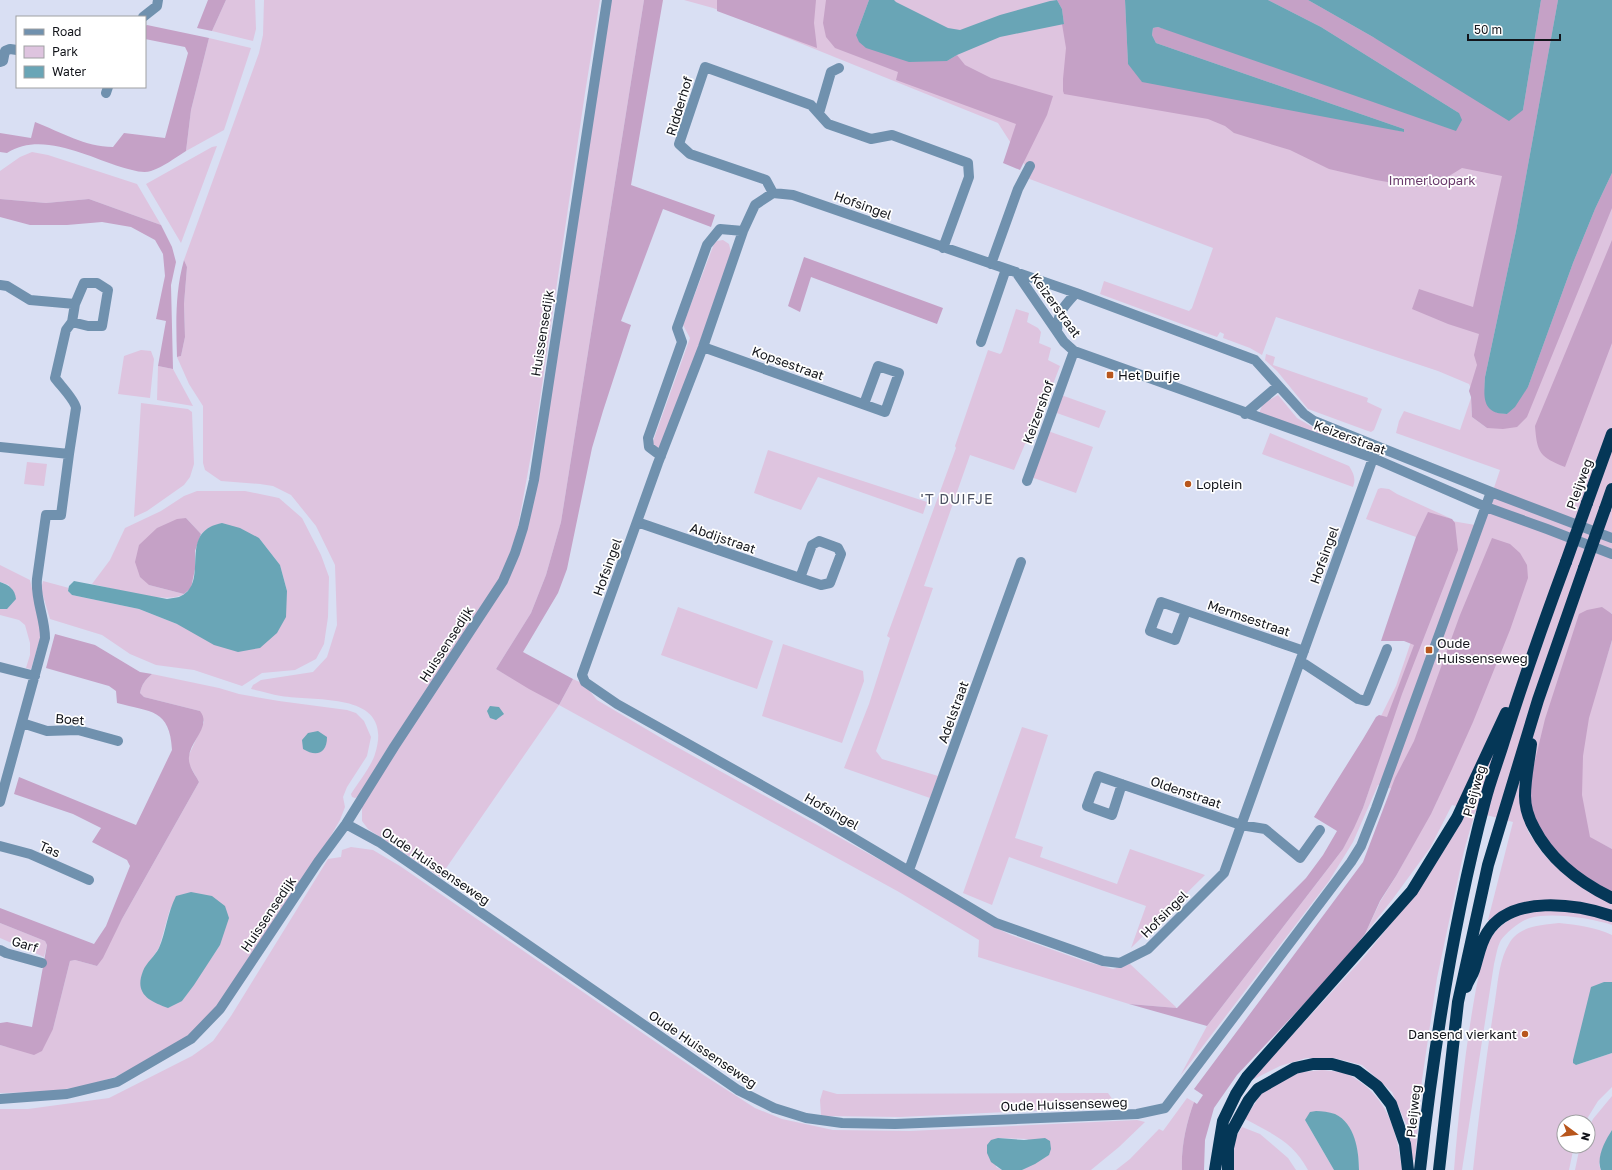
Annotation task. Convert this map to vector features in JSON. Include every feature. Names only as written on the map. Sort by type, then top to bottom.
[{"type":"highway","name":"Pleijweg","points":[[1420,1170],[1430,1081],[1456,922],[1485,800],[1528,666],[1612,434]]},
{"type":"highway","points":[[1439,1170],[1458,1002],[1488,865],[1538,700],[1612,489]]},
{"type":"highway","points":[[1215,1170],[1223,1121],[1236,1094],[1248,1077],[1412,891],[1457,818],[1528,666]]},
{"type":"highway","points":[[1538,700],[1527,773],[1525,797],[1531,822],[1547,850],[1566,870],[1612,898]]},
{"type":"highway","points":[[1458,1002],[1474,971],[1480,948],[1487,932],[1506,915],[1519,909],[1531,906],[1546,905],[1571,906],[1612,916]]},
{"type":"highway","points":[[1228,1170],[1228,1148],[1232,1131],[1249,1100],[1258,1089],[1295,1068],[1313,1064],[1332,1064],[1358,1071],[1377,1086],[1391,1104],[1405,1144],[1408,1170]]},
{"type":"street","points":[[144,16],[157,6],[158,0]]},
{"type":"street","name":"Huissensedijk","points":[[0,1099],[67,1094],[117,1082],[191,1040],[220,1009],[346,824],[394,747],[503,581],[524,528],[534,480],[607,0]]},
{"type":"street","points":[[0,62],[2,61],[5,51],[10,49],[16,50]]},
{"type":"street","name":"Ridderhof","points":[[773,193],[766,180],[690,154],[679,144],[705,67],[811,105],[828,124],[871,138],[892,135],[968,163],[969,177],[943,248]]},
{"type":"street","points":[[818,114],[831,72],[839,68]]},
{"type":"street","points":[[991,264],[1018,189],[1030,166]]},
{"type":"street","name":"Hofsingel","points":[[1016,272],[793,195],[773,193],[755,205],[743,231],[703,347],[661,456],[582,675],[585,682],[617,704],[820,818],[996,923],[1103,961],[1120,963],[1148,949],[1224,873],[1377,447]]},
{"type":"street","points":[[661,456],[649,448],[648,438],[682,342],[677,328],[707,245],[720,229],[743,231]]},
{"type":"street","points":[[981,342],[1006,269]]},
{"type":"street","name":"Keizerstraat","points":[[1016,272],[1255,360],[1304,414],[1314,421],[1491,492],[1612,538]]},
{"type":"street","name":"Keizerstraat","points":[[1016,272],[1064,342],[1074,351],[1245,414],[1373,458],[1486,507],[1612,554]]},
{"type":"street","points":[[0,798],[45,638],[45,625],[36,588],[46,515],[61,515],[76,408],[75,403],[66,394],[55,378],[66,330],[72,322],[75,304],[84,283],[97,283],[108,290],[102,326],[88,326],[72,322]]},
{"type":"street","points":[[0,285],[7,286],[30,300],[75,304]]},
{"type":"street","points":[[1057,331],[1061,309],[1076,293]]},
{"type":"street","name":"Kopsestraat","points":[[703,347],[885,412],[899,373],[878,366],[864,404]]},
{"type":"street","name":"Keizershof","points":[[1026,481],[1074,351]]},
{"type":"street","points":[[1245,414],[1278,386]]},
{"type":"street","points":[[0,446],[69,454]]},
{"type":"street","name":"Oude Huissenseweg","points":[[346,824],[379,842],[738,1090],[774,1108],[806,1118],[842,1123],[895,1124],[1137,1114],[1165,1108],[1310,918],[1356,855],[1376,808],[1446,612],[1491,492]]},
{"type":"street","name":"Abdijstraat","points":[[637,522],[800,578],[821,585],[830,583],[841,554],[838,548],[819,541],[812,545],[800,578]]},
{"type":"street","name":"Adelstraat","points":[[909,870],[1021,562]]},
{"type":"street","name":"Mermsestraat","points":[[1186,610],[1304,650]]},
{"type":"street","points":[[1300,661],[1358,699],[1366,701],[1387,649]]},
{"type":"street","points":[[0,667],[35,676]]},
{"type":"street","name":"Boet","points":[[22,723],[47,731],[78,730],[118,741]]},
{"type":"street","name":"Oldenstraat","points":[[1122,784],[1241,825]]},
{"type":"street","points":[[1241,825],[1265,829],[1300,858],[1320,830]]},
{"type":"street","name":"Tas","points":[[0,846],[30,854],[89,880]]},
{"type":"street","name":"Garf","points":[[0,950],[42,963]]},
{"type":"green space","points":[[208,0],[226,0],[212,31],[197,28]]},
{"type":"green space","points":[[226,0],[255,0],[256,29],[253,41],[212,31]]},
{"type":"green space","points":[[264,0],[600,0],[535,433],[517,532],[501,579],[387,749],[358,797],[355,798],[352,797],[351,794],[368,769],[375,754],[378,734],[374,719],[364,710],[349,704],[332,700],[281,696],[251,689],[253,685],[261,680],[313,672],[327,657],[337,625],[335,565],[316,526],[291,495],[273,486],[221,481],[205,470],[203,463],[203,406],[189,384],[177,357],[181,356],[185,337],[184,304],[187,267],[184,260],[259,53],[263,35]]},
{"type":"green space","points":[[610,0],[644,0],[561,522],[546,575],[531,613],[496,669],[559,705],[440,877],[368,829],[362,821],[362,803],[519,555]]},
{"type":"green space","points":[[644,0],[663,0],[631,185],[715,215],[711,227],[663,209],[621,321],[631,325],[592,448],[567,569],[558,593],[523,652],[573,679],[559,705],[496,669],[531,613],[546,575],[561,522]]},
{"type":"green space","name":"Immerloopark","points":[[684,0],[1612,0],[1612,614],[1611,613],[1600,679],[1612,640],[1612,849],[1590,838],[1586,823],[1526,825],[1531,836],[1549,860],[1578,883],[1612,902],[1612,912],[1576,903],[1491,921],[1488,920],[1513,822],[1475,812],[1464,851],[1437,978],[1422,1080],[1415,1159],[1412,1161],[1407,1126],[1392,1092],[1362,1065],[1334,1058],[1306,1058],[1280,1066],[1250,1081],[1364,957],[1405,906],[1464,808],[1452,805],[1430,848],[1365,934],[1380,902],[1437,801],[1378,785],[1353,842],[1329,881],[1180,1076],[1207,1026],[1343,849],[1363,808],[1371,784],[1350,778],[1396,686],[1452,521],[1481,526],[1500,470],[1396,433],[1399,421],[1404,411],[1460,430],[1471,398],[1472,417],[1487,428],[1498,428],[1487,424],[1469,384],[1438,371],[1276,317],[1262,355],[1250,348],[1223,338],[1224,334],[1220,332],[1217,337],[1100,294],[1104,281],[1189,311],[1192,308],[1213,248],[1027,178],[1028,170],[998,123],[713,8]]},
{"type":"green space","points":[[717,0],[816,0],[814,23],[817,48],[717,11]]},
{"type":"green space","points":[[826,0],[869,0],[856,35],[947,61],[957,55],[965,65],[991,78],[1053,96],[1047,115],[1020,170],[1003,163],[1016,124],[896,80],[898,72],[835,48],[826,37],[823,23]]},
{"type":"green space","points":[[1057,0],[1125,0],[1128,64],[1404,132],[1404,129],[1156,43],[1152,35],[1153,28],[1158,27],[1459,113],[1321,27],[1268,0],[1308,0],[1373,37],[1523,110],[1541,0],[1558,0],[1516,231],[1485,377],[1485,397],[1490,407],[1494,411],[1507,414],[1528,387],[1573,263],[1595,209],[1612,173],[1612,208],[1527,417],[1517,427],[1503,429],[1487,428],[1472,417],[1471,397],[1469,391],[1477,365],[1474,355],[1479,334],[1448,324],[1412,309],[1419,289],[1473,307],[1502,176],[1462,168],[1433,186],[1416,187],[1376,180],[1329,169],[1290,150],[1234,133],[1225,126],[1208,119],[1064,94],[1063,79],[1066,48],[1062,24],[1064,24],[1062,9]]},
{"type":"green space","points":[[146,26],[209,38],[191,110],[186,151],[160,167],[147,172],[121,167],[79,152],[49,145],[34,144],[20,147],[7,153],[0,152],[0,133],[31,138],[35,122],[83,142],[103,146],[113,147],[124,133],[165,138],[188,53],[185,47],[146,39]]},
{"type":"green space","points":[[209,38],[251,48],[224,130],[186,151],[191,110]]},
{"type":"green space","points":[[217,146],[181,243],[146,184],[212,147]]},
{"type":"green space","points":[[32,152],[48,155],[137,184],[161,225],[89,199],[46,203],[0,199],[0,171],[20,157]]},
{"type":"green space","points":[[0,199],[46,203],[89,199],[161,225],[172,247],[176,262],[171,285],[173,369],[158,366],[166,321],[156,319],[165,276],[163,254],[155,240],[131,227],[102,222],[67,225],[30,225],[0,217]]},
{"type":"green space","points":[[723,240],[729,244],[731,252],[663,449],[656,449],[652,444],[690,338],[683,325],[714,244],[717,241]]},
{"type":"green space","points":[[1612,240],[1612,343],[1565,467],[1550,460],[1541,453],[1537,442],[1535,426]]},
{"type":"green space","points":[[804,257],[943,308],[937,324],[811,277],[800,312],[788,306]]},
{"type":"green space","points":[[184,260],[187,267],[184,304],[185,337],[181,356],[177,357],[176,320],[179,284]]},
{"type":"green space","points":[[1016,309],[1029,313],[1027,322],[1038,328],[1041,332],[1039,343],[1051,348],[1048,360],[1060,366],[1030,444],[1025,444],[1014,470],[970,455],[924,586],[933,588],[876,751],[882,759],[938,776],[930,798],[844,768],[869,704],[890,638],[887,636],[956,448],[955,446],[988,350],[1000,354],[1002,352]]},
{"type":"green space","points":[[141,350],[151,351],[154,359],[150,398],[118,394],[124,356]]},
{"type":"green space","points":[[1266,354],[1275,357],[1273,365],[1368,398],[1367,402],[1382,409],[1374,430],[1371,432],[1308,409],[1277,371],[1265,360]]},
{"type":"green space","points":[[158,366],[173,369],[193,406],[157,400]]},
{"type":"green space","points":[[1061,395],[1106,411],[1099,428],[1054,412]]},
{"type":"green space","points":[[1278,395],[1297,418],[1314,428],[1350,441],[1348,446],[1259,413],[1263,404]]},
{"type":"green space","points":[[141,403],[188,409],[192,412],[194,464],[190,477],[184,485],[147,511],[134,517]]},
{"type":"green space","points":[[1048,431],[1093,447],[1076,493],[1031,477]]},
{"type":"green space","points":[[1270,433],[1349,466],[1354,476],[1353,487],[1262,454]]},
{"type":"green space","points":[[768,450],[927,502],[923,514],[818,477],[801,510],[754,493]]},
{"type":"green space","points":[[27,462],[47,464],[44,486],[24,484]]},
{"type":"green space","points":[[1378,489],[1389,489],[1452,519],[1428,513],[1416,537],[1366,519]]},
{"type":"green space","points":[[197,491],[245,491],[279,498],[302,518],[321,555],[329,577],[328,617],[324,644],[316,659],[295,670],[262,673],[242,686],[194,670],[156,665],[130,654],[102,635],[50,619],[41,589],[43,581],[69,588],[68,591],[72,595],[139,609],[177,624],[287,591],[280,565],[259,538],[210,527],[201,534],[186,518],[149,585],[184,594],[166,598],[153,597],[92,584],[110,560],[125,528],[161,511],[184,496]]},
{"type":"green space","points":[[1428,512],[1452,519],[1455,523],[1458,550],[1402,694],[1363,808],[1343,849],[1207,1026],[1129,1004],[1177,1008],[1306,878],[1323,855],[1337,831],[1314,817],[1376,717],[1379,715],[1387,717],[1414,645],[1404,641],[1381,641],[1416,537]]},
{"type":"green space","points":[[186,518],[201,534],[195,551],[195,569],[191,588],[184,594],[149,585],[140,577],[135,562],[139,545],[157,528],[177,519]]},
{"type":"green space","points":[[1492,538],[1510,544],[1520,553],[1527,565],[1528,578],[1510,630],[1473,722],[1431,814],[1380,901],[1365,934],[1334,972],[1237,1075],[1214,1108],[1205,1140],[1204,1170],[1182,1170],[1183,1144],[1189,1119],[1194,1102],[1197,1104],[1203,1095],[1194,1089],[1363,862],[1395,778],[1414,741],[1460,615]]},
{"type":"green space","points":[[0,565],[30,580],[42,632],[31,669],[26,668],[30,655],[30,643],[25,625],[19,620],[0,615],[0,609],[7,609],[9,585],[0,582]]},
{"type":"green space","points":[[678,607],[773,641],[757,689],[661,655]]},
{"type":"green space","points":[[1602,607],[1612,614],[1612,640],[1589,718],[1583,756],[1582,795],[1590,837],[1612,849],[1612,893],[1565,864],[1548,843],[1535,819],[1529,798],[1532,773],[1545,719],[1579,614],[1587,610]]},
{"type":"green space","points":[[55,634],[95,645],[140,672],[152,674],[142,687],[140,693],[144,697],[200,711],[203,717],[203,722],[202,728],[190,751],[189,757],[191,767],[199,782],[122,919],[103,958],[97,966],[75,960],[70,961],[53,1029],[42,1051],[34,1055],[0,1045],[0,1023],[7,1022],[32,1027],[47,945],[45,941],[0,923],[0,908],[94,944],[106,926],[130,866],[127,860],[92,842],[101,828],[73,814],[14,794],[19,777],[136,825],[172,750],[167,727],[163,719],[156,714],[140,708],[117,703],[116,691],[109,686],[46,668]]},
{"type":"green space","points":[[783,644],[863,671],[864,681],[842,743],[762,716]]},
{"type":"green space","points":[[152,674],[219,688],[239,694],[347,710],[356,713],[364,721],[371,737],[367,756],[347,787],[343,797],[345,807],[340,820],[329,839],[215,1011],[198,1030],[157,1056],[115,1077],[84,1086],[47,1092],[0,1093],[0,1045],[7,1047],[53,1029],[70,961],[75,960],[97,966],[199,782],[189,764],[189,755],[204,722],[200,711],[144,697],[140,693],[141,690],[144,682]],"holes":[[[170,909],[220,945],[182,1001],[143,971],[159,948]]]},
{"type":"green space","points":[[573,679],[584,684],[597,700],[668,742],[950,899],[990,925],[1011,935],[1084,961],[1113,969],[1130,964],[1177,1008],[1129,1004],[978,957],[979,940],[899,892],[559,705]]},
{"type":"green space","points":[[1022,727],[1048,735],[1015,838],[1043,847],[1040,857],[1117,884],[1130,849],[1205,875],[1131,948],[1146,906],[1009,857],[992,905],[963,893]]},
{"type":"green space","points":[[351,847],[373,850],[400,866],[705,1076],[755,1108],[782,1119],[833,1130],[910,1131],[1137,1120],[1145,1122],[1119,1147],[1091,1170],[1022,1170],[1049,1155],[1027,1139],[999,1138],[996,1167],[1002,1170],[0,1170],[0,1109],[28,1109],[109,1098],[192,1056],[213,1041],[231,1016],[328,859],[341,857],[342,850]]},
{"type":"green space","points":[[1559,909],[1612,920],[1612,925],[1593,920],[1571,917],[1539,916],[1530,918],[1518,924],[1501,940],[1494,964],[1462,1170],[1454,1170],[1460,1102],[1469,1034],[1483,956],[1490,939],[1497,930],[1512,919],[1520,915],[1538,911]]},
{"type":"green space","points":[[0,923],[45,941],[47,945],[44,957],[0,938]]},
{"type":"green space","points":[[1559,923],[1593,928],[1612,935],[1612,982],[1604,982],[1576,1065],[1612,1053],[1612,1087],[1598,1101],[1590,1114],[1556,1114],[1556,1154],[1572,1154],[1569,1170],[1473,1170],[1498,978],[1503,956],[1510,942],[1519,933],[1525,929]]},
{"type":"green space","points":[[1322,1070],[1347,1074],[1371,1091],[1380,1102],[1393,1127],[1397,1140],[1402,1170],[1359,1170],[1354,1138],[1345,1122],[1334,1114],[1305,1120],[1334,1170],[1308,1170],[1296,1152],[1289,1146],[1273,1134],[1245,1119],[1264,1089],[1294,1073]]},
{"type":"green space","points":[[823,1090],[837,1094],[1108,1093],[1118,1107],[900,1117],[825,1116],[821,1115],[820,1100]]},
{"type":"green space","points":[[1612,1096],[1612,1130],[1608,1137],[1599,1165],[1601,1170],[1575,1170],[1578,1154],[1596,1154],[1596,1115]]},
{"type":"green space","points":[[1187,1098],[1194,1102],[1182,1153],[1182,1170],[1116,1170],[1130,1159],[1159,1129],[1163,1131]]},
{"type":"green space","points":[[1242,1127],[1260,1134],[1288,1158],[1296,1170],[1231,1170],[1232,1144]]},
{"type":"water","points":[[869,0],[894,0],[948,28],[960,30],[1000,15],[1057,0],[1062,9],[1064,24],[1000,37],[957,55],[947,61],[909,62],[866,48],[859,42],[856,35]]},
{"type":"water","points":[[1125,0],[1268,0],[1321,27],[1459,113],[1462,120],[1456,131],[1158,27],[1153,28],[1152,35],[1156,43],[1404,129],[1404,132],[1142,82],[1128,64]]},
{"type":"water","points":[[1308,0],[1541,0],[1523,110],[1509,121],[1373,37]]},
{"type":"water","points":[[1558,0],[1612,0],[1612,173],[1595,209],[1573,263],[1528,387],[1515,407],[1507,414],[1499,413],[1492,411],[1486,403],[1484,391],[1485,377],[1516,231]]},
{"type":"water","points":[[222,523],[240,528],[259,538],[280,565],[287,591],[286,617],[277,633],[260,648],[238,652],[214,645],[177,624],[139,609],[72,595],[68,591],[69,586],[74,581],[167,599],[179,597],[188,591],[193,583],[196,553],[202,534],[211,526]]},
{"type":"water","points":[[0,582],[11,588],[16,599],[7,609],[0,609]]},
{"type":"water","points":[[490,706],[499,707],[504,714],[496,720],[490,718],[487,711]]},
{"type":"water","points":[[318,731],[327,737],[327,743],[323,750],[312,753],[303,749],[302,740],[308,733]]},
{"type":"water","points":[[191,892],[212,896],[225,906],[229,918],[220,945],[194,985],[182,1001],[168,1008],[145,996],[140,986],[141,979],[144,968],[159,948],[176,896]]},
{"type":"water","points":[[1604,982],[1612,982],[1612,1053],[1576,1065],[1573,1063],[1573,1060],[1591,987]]},
{"type":"water","points":[[1316,1111],[1335,1114],[1342,1118],[1347,1124],[1357,1146],[1359,1170],[1334,1170],[1305,1120],[1310,1112]]},
{"type":"water","points":[[1612,1130],[1612,1170],[1601,1170],[1600,1155]]},
{"type":"water","points":[[998,1138],[1024,1140],[1045,1138],[1050,1141],[1051,1149],[1049,1155],[1022,1170],[1002,1170],[991,1162],[987,1153],[987,1145],[991,1140]]},
{"type":"place","name":"Het Duifje","points":[[1110,375]]},
{"type":"place","name":"Loplein","points":[[1188,484]]},
{"type":"place","name":"Oude Huissenseweg","points":[[1429,650]]},
{"type":"place","name":"Dansend vierkant","points":[[1525,1034]]},
{"type":"district","name":"'T DUIFJE","points":[[957,498]]}]
